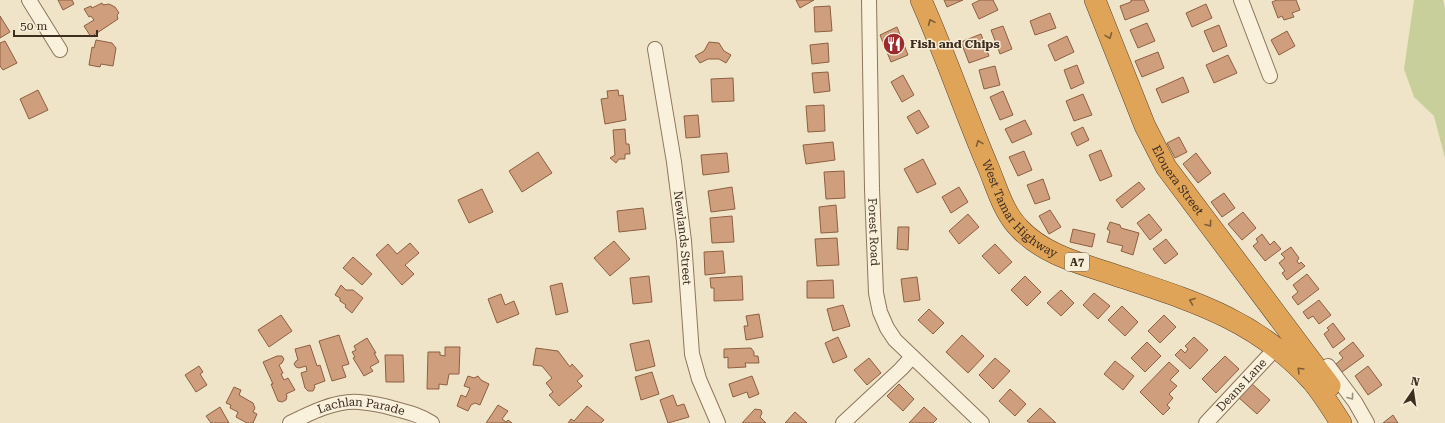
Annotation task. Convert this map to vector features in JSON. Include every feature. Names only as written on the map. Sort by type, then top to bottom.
[{"type":"highway","name":"West Tamar Highway","points":[[921,0],[938,38],[985,159],[1010,217],[1027,237],[1041,247],[1072,260],[1209,308],[1256,333],[1276,348],[1312,382],[1341,423]]},
{"type":"highway","name":"Elouera Street","points":[[1095,0],[1145,126],[1166,167],[1296,339]]},
{"type":"highway","points":[[1296,339],[1327,381],[1354,423]]},
{"type":"street","points":[[29,0],[60,50]]},
{"type":"street","name":"Forest Road","points":[[869,0],[872,189],[876,293],[880,312],[887,328],[895,340],[982,423]]},
{"type":"street","points":[[1241,0],[1270,76]]},
{"type":"street","name":"Newlands Street","points":[[655,49],[674,162],[684,241],[692,354],[699,379],[718,423]]},
{"type":"street","points":[[1296,339],[1308,346],[1326,363],[1355,402],[1367,423]]},
{"type":"street","name":"Deans Lane","points":[[1206,423],[1276,348]]},
{"type":"street","points":[[843,423],[912,357]]},
{"type":"street","name":"Lachlan Parade","points":[[290,423],[309,413],[331,405],[358,402],[409,412],[422,416],[432,423]]},
{"type":"green space","points":[[1414,0],[1443,0],[1445,9],[1445,158],[1434,116],[1414,97],[1404,69]]},
{"type":"building","points":[[58,0],[72,0],[74,4],[63,10]]},
{"type":"building","points":[[796,0],[814,0],[800,8]]},
{"type":"building","points":[[944,0],[963,0],[947,7]]},
{"type":"building","points":[[980,0],[993,0],[998,10],[979,19],[972,4]]},
{"type":"building","points":[[1131,0],[1144,0],[1149,11],[1125,20],[1120,6],[1131,2]]},
{"type":"building","points":[[1277,0],[1296,0],[1300,10],[1292,13],[1294,17],[1284,20],[1282,16],[1278,18],[1272,2]]},
{"type":"building","points":[[102,3],[103,5],[109,4],[115,7],[119,13],[117,15],[118,19],[91,37],[84,26],[94,20],[91,16],[89,17],[84,9],[91,6],[92,8]]},
{"type":"building","points":[[1206,4],[1212,18],[1192,27],[1186,13]]},
{"type":"building","points":[[830,6],[832,31],[815,32],[814,7]]},
{"type":"building","points":[[1050,13],[1056,28],[1035,35],[1030,21]]},
{"type":"building","points":[[0,16],[10,32],[0,38]]},
{"type":"building","points":[[1147,23],[1155,41],[1138,48],[1130,30]]},
{"type":"building","points":[[1219,25],[1227,46],[1213,52],[1204,31]]},
{"type":"building","points":[[1003,26],[1012,49],[1000,54],[991,30]]},
{"type":"building","points":[[897,27],[908,55],[891,62],[880,35]]},
{"type":"building","points":[[1287,31],[1295,46],[1279,55],[1271,40]]},
{"type":"building","points":[[981,34],[989,56],[969,63],[961,42]]},
{"type":"building","points":[[1067,36],[1074,52],[1055,61],[1048,45]]},
{"type":"building","points":[[96,40],[112,43],[116,48],[113,66],[101,64],[100,67],[89,65],[92,47],[94,48]]},
{"type":"building","points":[[5,41],[17,63],[3,70],[0,66],[0,43]]},
{"type":"building","points":[[709,42],[719,43],[724,51],[731,55],[726,63],[719,59],[708,59],[700,63],[695,56],[704,51]]},
{"type":"building","points":[[828,43],[829,62],[812,64],[810,45]]},
{"type":"building","points":[[1158,52],[1164,68],[1142,77],[1135,61]]},
{"type":"building","points":[[1228,55],[1237,73],[1214,83],[1206,65]]},
{"type":"building","points":[[1077,65],[1084,83],[1071,89],[1064,70]]},
{"type":"building","points":[[995,66],[1000,85],[984,89],[979,70]]},
{"type":"building","points":[[828,72],[830,91],[814,93],[812,73]]},
{"type":"building","points":[[903,75],[914,95],[902,102],[891,82]]},
{"type":"building","points":[[1183,77],[1189,92],[1162,103],[1156,89]]},
{"type":"building","points":[[733,78],[734,101],[712,102],[711,79]]},
{"type":"building","points":[[38,90],[48,110],[29,119],[20,99]]},
{"type":"building","points":[[618,90],[619,96],[623,95],[626,120],[605,124],[601,99],[608,98],[607,91]]},
{"type":"building","points":[[1003,91],[1013,115],[1000,120],[990,97]]},
{"type":"building","points":[[1083,94],[1092,115],[1074,121],[1066,101]]},
{"type":"building","points":[[824,105],[825,131],[808,132],[806,106]]},
{"type":"building","points":[[919,110],[929,127],[917,134],[907,117]]},
{"type":"building","points":[[698,115],[700,137],[686,138],[684,116]]},
{"type":"building","points":[[1025,120],[1032,134],[1012,143],[1005,129]]},
{"type":"building","points":[[1083,127],[1089,140],[1077,146],[1071,133]]},
{"type":"building","points":[[625,129],[626,144],[629,144],[630,154],[625,154],[625,159],[619,159],[616,163],[610,158],[615,155],[613,130]]},
{"type":"building","points":[[1179,137],[1187,152],[1175,158],[1167,143]]},
{"type":"building","points":[[833,142],[835,160],[806,164],[803,145]]},
{"type":"building","points":[[1101,150],[1112,176],[1100,181],[1089,155]]},
{"type":"building","points":[[1024,151],[1032,170],[1018,176],[1009,157]]},
{"type":"building","points":[[538,152],[552,173],[522,192],[509,171]]},
{"type":"building","points":[[727,153],[729,172],[703,175],[701,155]]},
{"type":"building","points":[[1196,153],[1211,173],[1198,183],[1183,164]]},
{"type":"building","points":[[923,159],[936,184],[917,193],[904,169]]},
{"type":"building","points":[[844,171],[845,198],[826,199],[824,172]]},
{"type":"building","points":[[1043,179],[1050,199],[1035,204],[1027,185]]},
{"type":"building","points":[[1139,182],[1145,189],[1122,208],[1116,200]]},
{"type":"building","points":[[732,187],[735,209],[711,212],[708,191]]},
{"type":"building","points":[[959,187],[968,202],[951,213],[942,197]]},
{"type":"building","points":[[482,189],[493,212],[469,223],[458,200]]},
{"type":"building","points":[[1224,193],[1235,208],[1222,217],[1211,202]]},
{"type":"building","points":[[836,205],[838,232],[821,233],[819,207]]},
{"type":"building","points":[[643,208],[646,229],[619,232],[617,211]]},
{"type":"building","points":[[1050,210],[1061,227],[1049,234],[1039,216]]},
{"type":"building","points":[[1243,212],[1256,228],[1242,240],[1228,224]]},
{"type":"building","points":[[968,214],[979,227],[959,244],[949,231]]},
{"type":"building","points":[[1149,214],[1162,230],[1150,240],[1137,223]]},
{"type":"building","points":[[732,216],[734,242],[712,243],[710,218]]},
{"type":"building","points":[[1110,222],[1120,225],[1121,228],[1139,233],[1133,255],[1121,251],[1123,246],[1107,242],[1110,231],[1107,229]]},
{"type":"building","points":[[898,227],[909,227],[908,250],[897,249]]},
{"type":"building","points":[[1073,229],[1095,234],[1092,247],[1070,242]]},
{"type":"building","points":[[1262,234],[1270,245],[1274,241],[1281,249],[1265,261],[1253,246],[1258,242],[1256,239]]},
{"type":"building","points":[[837,238],[839,265],[817,266],[815,239]]},
{"type":"building","points":[[1166,239],[1178,254],[1165,264],[1153,249]]},
{"type":"building","points":[[614,241],[630,259],[610,276],[594,258]]},
{"type":"building","points":[[410,243],[419,253],[405,265],[414,274],[402,285],[376,255],[388,244],[397,254]]},
{"type":"building","points":[[995,244],[1012,262],[999,274],[982,256]]},
{"type":"building","points":[[1291,247],[1299,258],[1297,261],[1299,264],[1301,262],[1305,266],[1287,280],[1282,273],[1285,271],[1279,263],[1285,258],[1281,254]]},
{"type":"building","points":[[723,251],[725,273],[705,275],[704,252]]},
{"type":"building","points":[[353,257],[372,274],[362,285],[343,268]]},
{"type":"building","points":[[1307,274],[1319,289],[1298,305],[1292,297],[1298,292],[1293,285]]},
{"type":"building","points":[[649,276],[652,302],[633,304],[630,278]]},
{"type":"building","points":[[742,276],[743,300],[714,301],[714,288],[711,288],[710,278]]},
{"type":"building","points":[[1025,276],[1041,292],[1027,306],[1011,290]]},
{"type":"building","points":[[917,277],[920,300],[904,302],[901,279]]},
{"type":"building","points":[[833,280],[834,298],[807,298],[807,281]]},
{"type":"building","points":[[562,283],[568,312],[556,315],[550,286]]},
{"type":"building","points":[[341,285],[346,290],[353,290],[363,298],[352,313],[345,307],[346,305],[340,301],[340,298],[335,295]]},
{"type":"building","points":[[1061,290],[1074,303],[1061,316],[1047,303]]},
{"type":"building","points":[[1094,293],[1110,306],[1098,319],[1083,305]]},
{"type":"building","points":[[501,294],[505,305],[514,301],[519,314],[497,323],[488,299]]},
{"type":"building","points":[[1319,300],[1331,315],[1319,324],[1313,316],[1308,319],[1303,312]]},
{"type":"building","points":[[843,305],[850,326],[833,331],[827,309]]},
{"type":"building","points":[[1122,306],[1138,322],[1125,336],[1108,320]]},
{"type":"building","points":[[929,309],[944,323],[933,334],[918,320]]},
{"type":"building","points":[[759,314],[763,337],[746,340],[744,326],[748,326],[746,316]]},
{"type":"building","points":[[281,315],[292,331],[269,347],[258,330]]},
{"type":"building","points":[[1164,315],[1176,327],[1160,343],[1148,331]]},
{"type":"building","points":[[1333,323],[1345,339],[1333,348],[1324,334],[1329,330],[1327,328]]},
{"type":"building","points":[[339,335],[349,364],[342,366],[346,377],[332,381],[319,341]]},
{"type":"building","points":[[962,335],[984,356],[968,373],[946,352]]},
{"type":"building","points":[[838,337],[847,357],[833,363],[825,343]]},
{"type":"building","points":[[1194,337],[1208,350],[1190,369],[1175,355],[1181,349],[1185,353],[1188,349],[1185,346]]},
{"type":"building","points":[[367,338],[376,353],[374,353],[379,362],[370,367],[373,371],[364,376],[353,358],[355,357],[352,352],[356,350],[354,346]]},
{"type":"building","points":[[649,340],[655,366],[636,371],[630,344]]},
{"type":"building","points":[[1147,342],[1161,356],[1145,372],[1131,358]]},
{"type":"building","points":[[1353,342],[1364,356],[1342,372],[1336,364],[1343,358],[1339,353]]},
{"type":"building","points":[[310,345],[317,366],[320,365],[325,381],[314,385],[315,387],[313,391],[308,391],[305,388],[301,373],[307,371],[306,366],[299,368],[294,364],[298,360],[295,349]]},
{"type":"building","points":[[445,347],[460,347],[459,374],[449,374],[447,385],[439,384],[439,389],[427,389],[428,352],[440,352],[440,355],[445,356]]},
{"type":"building","points":[[536,348],[558,351],[570,367],[572,364],[583,376],[577,381],[582,386],[559,406],[549,395],[553,392],[546,383],[552,378],[542,366],[533,365]]},
{"type":"building","points":[[751,348],[754,352],[754,356],[758,356],[759,363],[745,363],[746,367],[728,368],[728,357],[724,358],[724,349]]},
{"type":"building","points":[[385,355],[403,355],[404,382],[386,382]]},
{"type":"building","points":[[277,356],[282,356],[284,359],[279,365],[283,373],[281,374],[284,380],[288,378],[295,390],[286,394],[286,400],[282,402],[278,401],[271,384],[273,384],[263,362]]},
{"type":"building","points":[[1225,356],[1239,369],[1216,393],[1202,379]]},
{"type":"building","points":[[869,358],[881,373],[867,385],[854,370]]},
{"type":"building","points":[[995,358],[1010,371],[993,389],[979,375]]},
{"type":"building","points":[[1115,361],[1134,376],[1123,390],[1104,374]]},
{"type":"building","points":[[1169,362],[1179,371],[1170,380],[1177,386],[1169,394],[1173,398],[1167,405],[1170,408],[1163,415],[1140,392]]},
{"type":"building","points":[[199,366],[203,372],[200,374],[207,385],[196,392],[185,375]]},
{"type":"building","points":[[1368,366],[1382,385],[1368,395],[1355,376]]},
{"type":"building","points":[[652,372],[659,394],[641,400],[635,377]]},
{"type":"building","points":[[468,376],[474,378],[478,376],[481,380],[489,384],[480,405],[475,403],[471,405],[468,411],[457,406],[461,395],[466,397],[470,388],[464,386]]},
{"type":"building","points":[[752,376],[759,394],[749,398],[747,392],[733,397],[729,384]]},
{"type":"building","points":[[1251,383],[1270,400],[1257,414],[1238,397]]},
{"type":"building","points":[[899,384],[914,399],[903,411],[887,396]]},
{"type":"building","points":[[234,387],[241,390],[239,395],[253,403],[255,408],[253,412],[257,414],[253,423],[247,423],[236,417],[238,412],[230,408],[231,405],[226,403]]},
{"type":"building","points":[[1010,389],[1026,404],[1015,416],[999,401]]},
{"type":"building","points":[[673,395],[677,406],[684,404],[689,417],[668,423],[660,400]]},
{"type":"building","points":[[498,405],[508,411],[502,419],[506,422],[508,420],[512,423],[486,423]]},
{"type":"building","points":[[587,406],[604,420],[601,423],[568,423],[571,419],[574,421]]},
{"type":"building","points":[[220,407],[229,423],[211,423],[206,416]]},
{"type":"building","points":[[924,407],[937,419],[933,423],[909,423]]},
{"type":"building","points":[[1040,408],[1056,423],[1030,423],[1027,421]]},
{"type":"building","points":[[755,409],[761,410],[762,413],[760,417],[766,423],[742,423]]},
{"type":"building","points":[[795,412],[807,423],[785,423]]},
{"type":"building","points":[[1393,415],[1398,423],[1383,423]]},
{"type":"place","name":"Fish and Chips","points":[[894,44]]}]
